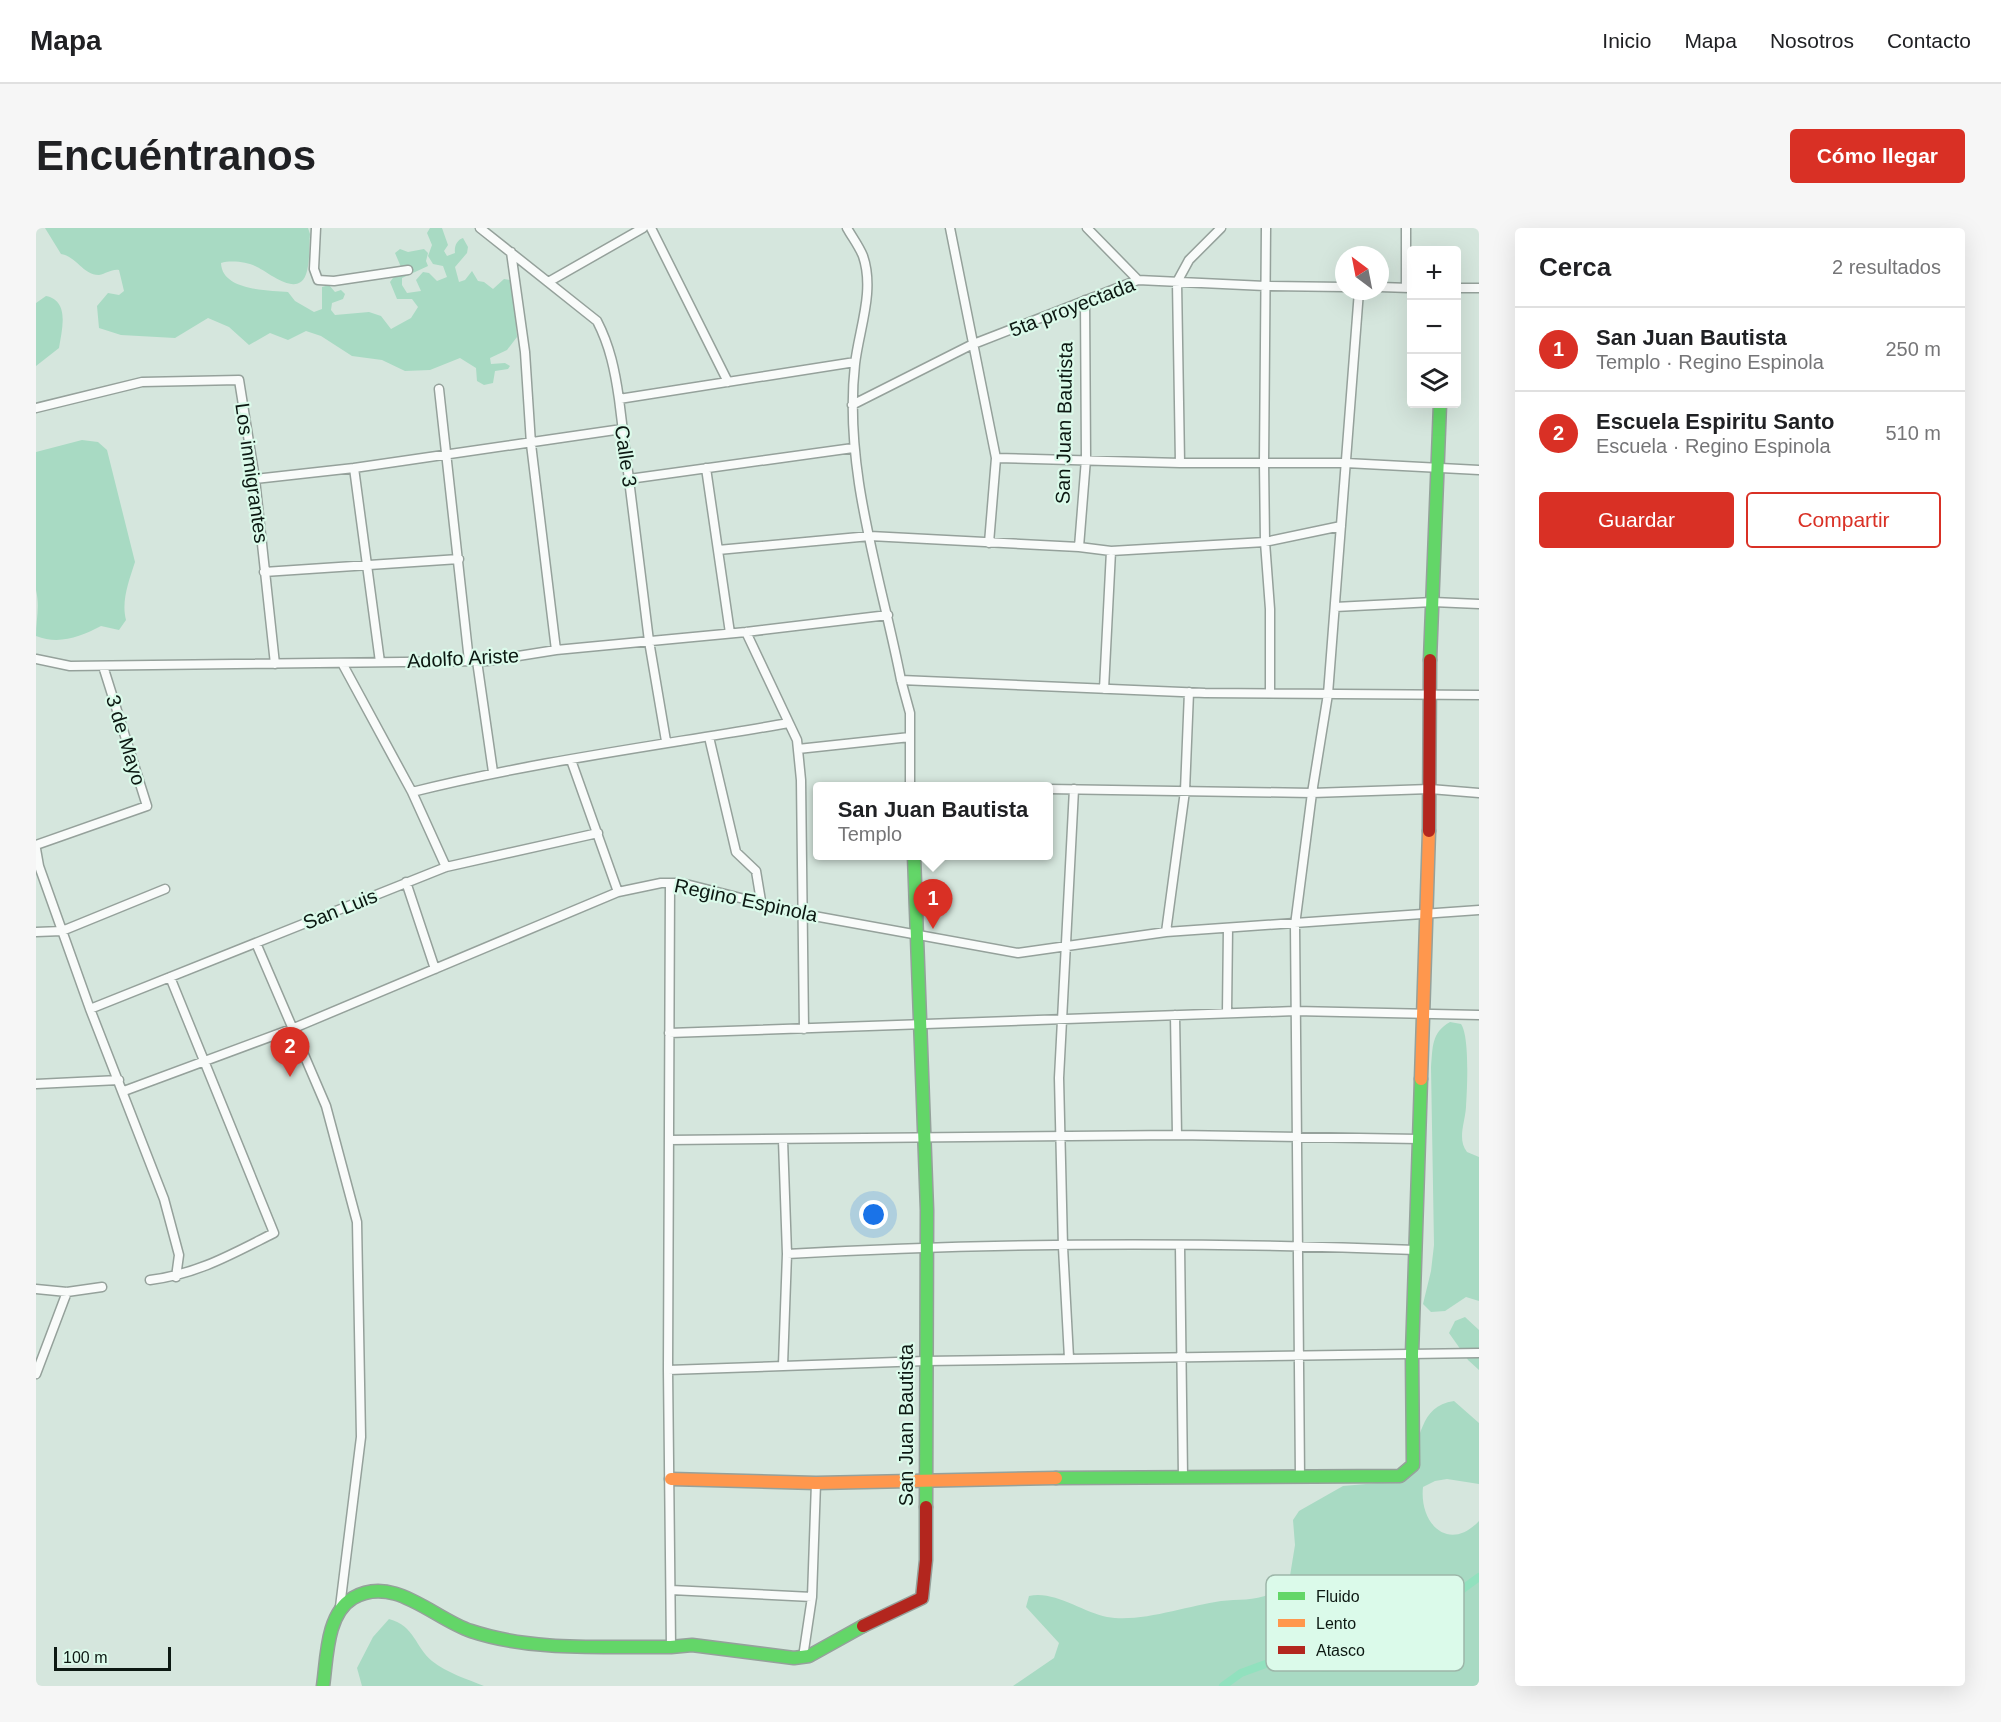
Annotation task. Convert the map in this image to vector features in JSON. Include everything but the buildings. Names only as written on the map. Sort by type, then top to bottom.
[{"type":"street","points":[[316,228],[314,269],[318,280],[334,281],[408,270]]},
{"type":"street","name":"Calle 3","points":[[480,228],[550,281],[597,321],[606,339],[614,364],[649,641],[666,741]]},
{"type":"street","points":[[550,281],[643,228]]},
{"type":"street","points":[[651,228],[728,382]]},
{"type":"street","points":[[847,228],[862,254],[868,278],[855,362],[852,405],[853,448],[870,536],[910,713],[910,782]]},
{"type":"street","points":[[950,228],[971,345],[996,458],[989,543]]},
{"type":"street","points":[[1087,228],[1137,280]]},
{"type":"street","points":[[1180,463],[1176,282],[1190,260],[1221,228]]},
{"type":"street","points":[[1266,228],[1264,462],[1265,542],[1270,609],[1270,693]]},
{"type":"street","points":[[1406,228],[1407,248]]},
{"type":"street","points":[[511,252],[525,351],[531,444],[556,650]]},
{"type":"street","name":"5ta proyectada","points":[[852,405],[971,345],[1137,280],[1335,287]]},
{"type":"street","points":[[1389,287],[1407,288]]},
{"type":"street","points":[[1461,288],[1479,288]]},
{"type":"street","name":"San Juan Bautista","points":[[1079,547],[1086,459],[1085,300]]},
{"type":"street","points":[[1300,1477],[1296,1245],[1295,925],[1312,793],[1328,694],[1358,300]]},
{"type":"street","points":[[619,399],[855,362]]},
{"type":"street","name":"Los inmigrantes","points":[[36,408],[142,382],[239,380],[255,479],[275,664]]},
{"type":"street","points":[[439,389],[473,661],[493,772]]},
{"type":"street","points":[[671,1479],[816,1483],[1400,1476],[1413,1465],[1412,1354],[1430,789],[1429,695],[1440,408]]},
{"type":"street","points":[[255,479],[446,456],[622,429]]},
{"type":"street","points":[[629,479],[853,448]]},
{"type":"street","points":[[996,458],[1180,463],[1346,463],[1438,466],[1479,470]]},
{"type":"street","points":[[354,468],[380,662]]},
{"type":"street","points":[[706,468],[730,633]]},
{"type":"street","points":[[718,550],[870,536],[1079,547],[1112,551],[1265,542],[1341,526]]},
{"type":"street","points":[[1104,689],[1112,551]]},
{"type":"street","points":[[264,572],[459,559]]},
{"type":"street","points":[[1335,607],[1432,602],[1479,604]]},
{"type":"street","name":"Adolfo Ariste","points":[[36,658],[70,666],[473,661],[888,615]]},
{"type":"street","points":[[746,632],[797,740],[801,780],[804,1029]]},
{"type":"street","points":[[342,663],[412,792],[446,867]]},
{"type":"street","name":"3 de Mayo","points":[[36,847],[147,806],[103,666]]},
{"type":"street","points":[[901,680],[1190,692],[1479,695]]},
{"type":"street","points":[[1166,932],[1185,791],[1190,692]]},
{"type":"street","points":[[412,792],[493,772],[571,760],[666,741],[709,737],[789,723]]},
{"type":"street","points":[[709,737],[736,852],[756,871],[761,901]]},
{"type":"street","points":[[798,748],[910,737]]},
{"type":"street","points":[[571,760],[618,892]]},
{"type":"street","points":[[1053,789],[1312,793],[1430,789],[1479,793]]},
{"type":"street","points":[[1069,1358],[1062,1247],[1060,1019],[1074,789]]},
{"type":"street","name":"San Luis","points":[[90,1009],[446,867],[598,832]]},
{"type":"street","points":[[36,847],[39,866],[90,1009],[124,1091],[164,1199],[180,1255],[176,1277]]},
{"type":"street","name":"San Juan Bautista","points":[[803,1657],[826,1648],[882,1615],[922,1598],[926,1560],[925,1137],[914,860]]},
{"type":"street","points":[[406,882],[435,969]]},
{"type":"street","points":[[670,883],[668,1370],[672,1647]]},
{"type":"street","name":"Regino Espinola","points":[[124,1091],[294,1028],[618,892],[643,885],[670,883],[761,901],[803,914],[1018,953],[1166,932],[1295,925],[1479,910]]},
{"type":"street","points":[[36,932],[62,931],[165,889]]},
{"type":"street","points":[[1227,1013],[1228,928]]},
{"type":"street","points":[[256,943],[326,1106],[357,1222],[361,1437],[340,1607],[331,1635],[323,1686]]},
{"type":"street","points":[[150,1280],[176,1277],[201,1270],[274,1233],[170,977]]},
{"type":"street","points":[[669,1033],[804,1029],[921,1022],[1295,1011],[1479,1015]]},
{"type":"street","points":[[1175,1015],[1177,1135]]},
{"type":"street","points":[[36,1084],[119,1080]]},
{"type":"street","points":[[669,1140],[1177,1135],[1419,1139]]},
{"type":"street","points":[[783,1140],[787,1254],[783,1365]]},
{"type":"street","points":[[787,1254],[926,1246],[1296,1245],[1416,1250]]},
{"type":"street","points":[[1180,1246],[1183,1477]]},
{"type":"street","points":[[36,1289],[67,1292],[102,1287]]},
{"type":"street","points":[[36,1374],[67,1292]]},
{"type":"street","points":[[668,1370],[925,1361],[1479,1353]]},
{"type":"street","points":[[340,1607],[355,1597],[368,1593],[391,1592],[404,1596],[452,1623],[500,1639],[534,1644],[672,1647],[692,1645],[794,1659],[803,1657],[812,1597],[816,1483]]},
{"type":"street","points":[[671,1590],[812,1597]]},
{"type":"green space","points":[[45,228],[308,228],[310,234],[308,266],[303,279],[298,283],[284,282],[253,265],[239,262],[221,263],[223,272],[237,284],[288,292],[295,301],[314,312],[322,309],[322,287],[329,285],[335,292],[341,290],[345,294],[343,299],[332,303],[331,310],[335,315],[369,312],[381,316],[391,329],[411,318],[418,307],[412,299],[397,299],[390,282],[401,267],[395,253],[400,249],[408,252],[424,249],[428,253],[426,261],[428,266],[402,278],[402,285],[407,293],[421,291],[416,280],[423,272],[429,273],[437,281],[447,277],[443,266],[433,264],[428,256],[432,245],[427,233],[430,228],[442,228],[448,245],[444,251],[447,256],[455,253],[456,244],[463,238],[468,247],[467,253],[455,267],[459,282],[465,280],[472,271],[478,281],[484,282],[493,289],[504,279],[510,280],[513,285],[517,337],[507,350],[490,358],[491,364],[505,363],[510,366],[508,369],[495,371],[493,383],[484,385],[477,381],[476,368],[460,358],[430,370],[405,371],[382,360],[352,356],[321,336],[306,331],[288,340],[270,333],[249,345],[229,327],[208,318],[175,338],[121,335],[99,328],[97,306],[108,293],[119,295],[124,291],[119,270],[99,275],[88,272],[71,258],[61,254]]},
{"type":"green space","points":[[46,296],[59,304],[63,317],[62,333],[59,348],[36,366],[36,303]]},
{"type":"green space","points":[[82,440],[98,442],[107,450],[135,562],[125,598],[126,620],[119,630],[101,626],[61,640],[45,639],[36,636],[38,608],[36,452]]},
{"type":"green space","points":[[1450,1022],[1461,1024],[1466,1040],[1467,1089],[1462,1142],[1467,1152],[1479,1157],[1479,1301],[1466,1297],[1445,1311],[1431,1312],[1423,1304],[1431,1271],[1434,1245],[1431,1067],[1436,1036]]},
{"type":"green space","points":[[1465,1317],[1479,1330],[1479,1370],[1468,1360],[1449,1333],[1455,1321]]},
{"type":"green space","points":[[1454,1401],[1479,1423],[1479,1484],[1447,1479],[1435,1481],[1423,1487],[1423,1500],[1431,1522],[1438,1530],[1447,1534],[1457,1534],[1468,1530],[1479,1521],[1479,1686],[1013,1686],[1054,1658],[1059,1643],[1026,1607],[1029,1596],[1039,1595],[1068,1602],[1107,1617],[1120,1618],[1149,1616],[1221,1601],[1266,1595],[1266,1671],[1464,1671],[1464,1575],[1290,1575],[1295,1545],[1293,1520],[1299,1511],[1343,1486],[1389,1482],[1406,1465],[1427,1417],[1442,1404]]},
{"type":"green space","points":[[389,1619],[398,1622],[410,1632],[432,1661],[484,1686],[362,1686],[357,1668],[373,1637]]},
{"type":"waterway","points":[[1464,1588],[1479,1577]]},
{"type":"waterway","points":[[1223,1686],[1241,1673],[1266,1664]]},
{"type":"traffic: fast","points":[[1430,660],[1440,408]]},
{"type":"traffic: fast","points":[[914,860],[927,1210],[926,1507]]},
{"type":"traffic: fast","points":[[1056,1478],[1400,1476],[1413,1465],[1412,1354],[1421,1079]]},
{"type":"traffic: fast","points":[[323,1686],[329,1638],[337,1615],[353,1598],[368,1592],[384,1591],[399,1595],[471,1631],[495,1638],[545,1645],[621,1647],[692,1645],[794,1658],[809,1656],[863,1626]]},
{"type":"traffic: slow","points":[[1421,1079],[1429,831]]},
{"type":"traffic: slow","points":[[671,1479],[816,1483],[1056,1478]]},
{"type":"traffic: jam","points":[[1429,831],[1430,660]]},
{"type":"traffic: jam","points":[[863,1626],[922,1598],[926,1560],[926,1507]]},
{"type":"place","name":"San Juan Bautista","points":[[933,929]]},
{"type":"place","name":"Escuela Espiritu Santo","points":[[290,1077]]}]
